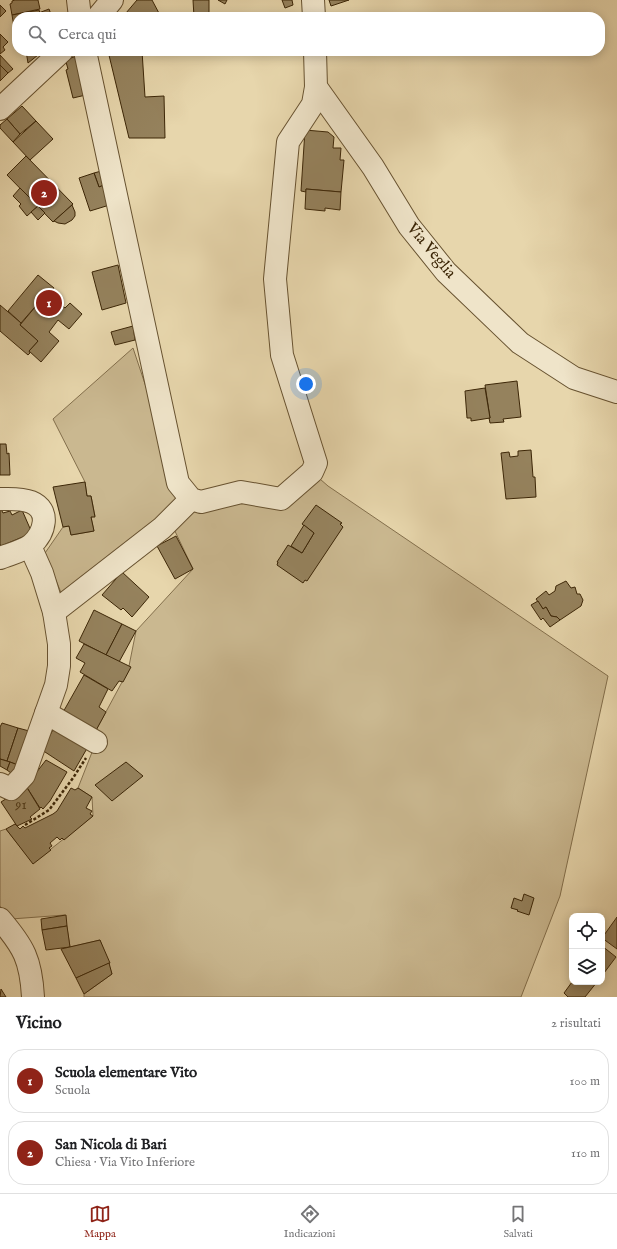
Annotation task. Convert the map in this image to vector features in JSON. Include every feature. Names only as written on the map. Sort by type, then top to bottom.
[{"type":"street","points":[[78,0],[79,12]]},
{"type":"street","points":[[102,12],[112,0]]},
{"type":"street","points":[[313,0],[314,12]]},
{"type":"street","points":[[0,109],[57,56]]},
{"type":"street","points":[[87,56],[178,483],[191,499],[201,502],[241,492],[280,499],[312,472],[316,463],[282,355],[275,279],[288,142],[313,104],[316,87],[315,56]]},
{"type":"street","name":"Via Veglia","points":[[316,87],[373,167],[409,226],[446,272],[520,343],[574,378],[617,392]]},
{"type":"street","points":[[0,499],[20,499],[32,502],[40,509],[44,519],[44,528],[40,537],[30,546],[0,558]]},
{"type":"street","points":[[54,612],[162,528],[191,499]]},
{"type":"street","points":[[0,784],[11,789],[24,775],[56,685],[59,666],[59,644],[54,612],[42,573],[30,546]]},
{"type":"street","points":[[46,713],[96,742]]},
{"type":"street","points":[[0,919],[19,942],[24,951],[29,968],[33,997]]},
{"type":"path","points":[[25,825],[49,810],[73,778],[96,742]]},
{"type":"shaded area","points":[[133,348],[178,483],[191,499],[281,499],[312,472],[328,486],[608,676],[560,896],[521,997],[84,997],[84,994],[112,974],[100,940],[70,947],[65,915],[11,919],[0,906],[0,831],[6,829],[33,863],[93,816],[92,797],[78,788],[96,742],[94,734],[128,671],[136,631],[193,569],[173,527],[66,605],[45,553],[63,527],[69,526],[71,535],[94,531],[91,517],[95,516],[91,496],[87,496],[85,482],[53,419]]},
{"type":"building","points":[[38,0],[40,9],[26,12],[12,12],[12,15],[10,4],[12,1]]},
{"type":"building","points":[[137,0],[152,0],[158,12],[127,12]]},
{"type":"building","points":[[193,0],[209,0],[209,12],[194,12]]},
{"type":"building","points":[[218,0],[227,0],[225,4]]},
{"type":"building","points":[[282,0],[292,0],[293,5],[285,8]]},
{"type":"building","points":[[329,0],[349,0],[331,6]]},
{"type":"building","points":[[0,5],[6,11],[0,17]]},
{"type":"building","points":[[49,9],[50,12],[41,12]]},
{"type":"building","points":[[39,10],[40,12],[28,12]]},
{"type":"building","points":[[0,34],[8,42],[3,47],[5,50],[0,54]]},
{"type":"building","points":[[0,55],[13,69],[8,73],[0,65]]},
{"type":"building","points":[[27,56],[37,56],[28,63]]},
{"type":"building","points":[[79,56],[90,94],[73,98],[66,70],[68,69],[66,62],[68,59]]},
{"type":"building","points":[[109,56],[142,56],[145,97],[164,96],[165,138],[129,138]]},
{"type":"building","points":[[0,65],[8,73],[0,81]]},
{"type":"building","points":[[22,106],[36,121],[20,134],[7,119]]},
{"type":"building","points":[[7,119],[20,134],[13,142],[0,128],[0,125]]},
{"type":"building","points":[[36,121],[53,139],[30,160],[13,142]]},
{"type":"building","points":[[305,130],[328,132],[334,137],[333,148],[341,148],[340,160],[344,160],[341,192],[306,189],[306,192],[301,191]]},
{"type":"building","points":[[26,156],[73,204],[53,222],[7,175]]},
{"type":"building","points":[[105,170],[109,183],[99,187],[94,173]]},
{"type":"building","points":[[94,173],[99,187],[109,183],[116,203],[90,211],[79,178]]},
{"type":"building","points":[[20,188],[38,206],[27,216],[19,206],[21,204],[13,196]]},
{"type":"building","points":[[306,189],[341,192],[340,210],[325,208],[325,211],[305,209]]},
{"type":"building","points":[[72,205],[75,216],[72,220],[65,224],[54,221]]},
{"type":"building","points":[[38,206],[45,213],[38,220],[31,212]]},
{"type":"building","points":[[118,265],[126,303],[102,310],[92,272]]},
{"type":"building","points":[[38,275],[54,288],[49,294],[47,293],[21,323],[8,311]]},
{"type":"building","points":[[47,293],[65,308],[70,303],[82,314],[69,329],[58,320],[49,332],[59,341],[41,362],[29,351],[38,341],[20,325]]},
{"type":"building","points":[[0,305],[21,323],[20,325],[38,341],[29,351],[30,353],[28,355],[0,331]]},
{"type":"building","points":[[133,326],[135,340],[115,345],[111,332]]},
{"type":"building","points":[[517,381],[521,417],[503,419],[504,422],[490,423],[485,385]]},
{"type":"building","points":[[485,388],[490,418],[471,421],[471,418],[467,418],[465,391]]},
{"type":"building","points":[[0,444],[6,444],[7,454],[9,453],[10,475],[0,475]]},
{"type":"building","points":[[531,450],[536,497],[506,499],[501,453],[509,452],[510,457],[518,456],[518,451]]},
{"type":"building","points":[[85,482],[87,496],[91,496],[95,517],[91,517],[94,531],[71,535],[69,526],[63,527],[53,487]]},
{"type":"building","points":[[316,505],[342,523],[340,524],[343,527],[307,581],[305,580],[303,583],[277,565],[277,562],[288,545],[302,553],[314,533],[302,524]]},
{"type":"building","points":[[0,509],[3,513],[10,511],[12,515],[22,510],[32,533],[1,546]]},
{"type":"building","points":[[304,525],[314,533],[302,553],[291,546]]},
{"type":"building","points":[[176,536],[193,569],[175,579],[157,546]]},
{"type":"building","points":[[122,572],[149,597],[132,617],[123,608],[121,610],[102,595]]},
{"type":"building","points":[[566,581],[571,588],[575,587],[577,594],[580,594],[583,600],[581,606],[560,620],[557,617],[551,616],[546,607],[543,609],[536,599],[546,591],[549,595],[555,591],[556,586]]},
{"type":"building","points":[[538,601],[543,609],[546,607],[551,616],[557,617],[560,620],[550,627],[543,618],[541,620],[531,605]]},
{"type":"building","points":[[94,610],[122,624],[106,655],[79,641]]},
{"type":"building","points":[[122,624],[136,631],[119,662],[106,655]]},
{"type":"building","points":[[84,644],[131,667],[123,682],[119,681],[112,691],[80,672],[85,663],[76,658]]},
{"type":"building","points":[[84,675],[108,689],[99,707],[106,712],[94,734],[62,714]]},
{"type":"building","points":[[2,723],[18,728],[7,761],[0,759],[0,727]]},
{"type":"building","points":[[55,726],[89,745],[74,771],[42,750]]},
{"type":"building","points":[[18,728],[33,732],[18,765],[7,761]]},
{"type":"building","points":[[0,759],[10,762],[7,770],[0,766]]},
{"type":"building","points":[[46,760],[67,772],[50,801],[43,809],[41,807],[40,808],[26,786]]},
{"type":"building","points":[[10,762],[18,765],[11,773],[7,770]]},
{"type":"building","points":[[126,762],[143,776],[112,801],[95,785]]},
{"type":"building","points":[[26,786],[40,809],[30,817],[32,819],[17,826],[1,802]]},
{"type":"building","points":[[71,788],[75,790],[78,788],[92,797],[86,808],[92,811],[90,814],[93,816],[64,840],[62,838],[60,840],[57,837],[50,843],[52,846],[49,848],[51,850],[33,864],[6,829],[15,824],[20,829],[23,826],[25,828],[53,814],[57,811]]},
{"type":"building","points":[[524,894],[534,898],[529,915],[511,908],[514,898],[522,901]]},
{"type":"building","points":[[66,915],[67,926],[42,930],[41,919]]},
{"type":"building","points":[[617,917],[617,949],[605,940],[605,934]]},
{"type":"building","points":[[67,926],[70,947],[46,950],[42,930]]},
{"type":"building","points":[[100,940],[110,963],[76,978],[61,949]]},
{"type":"building","points":[[605,948],[616,957],[605,972]]},
{"type":"building","points":[[109,963],[112,974],[84,994],[76,978]]},
{"type":"building","points":[[570,985],[595,985],[585,997],[568,997],[564,993]]},
{"type":"building","points":[[1,989],[6,997],[0,997]]},
{"type":"place","name":"San Nicola di Bari","points":[[44,193]]},
{"type":"place","name":"Scuola elementare Vito","points":[[49,303]]}]
